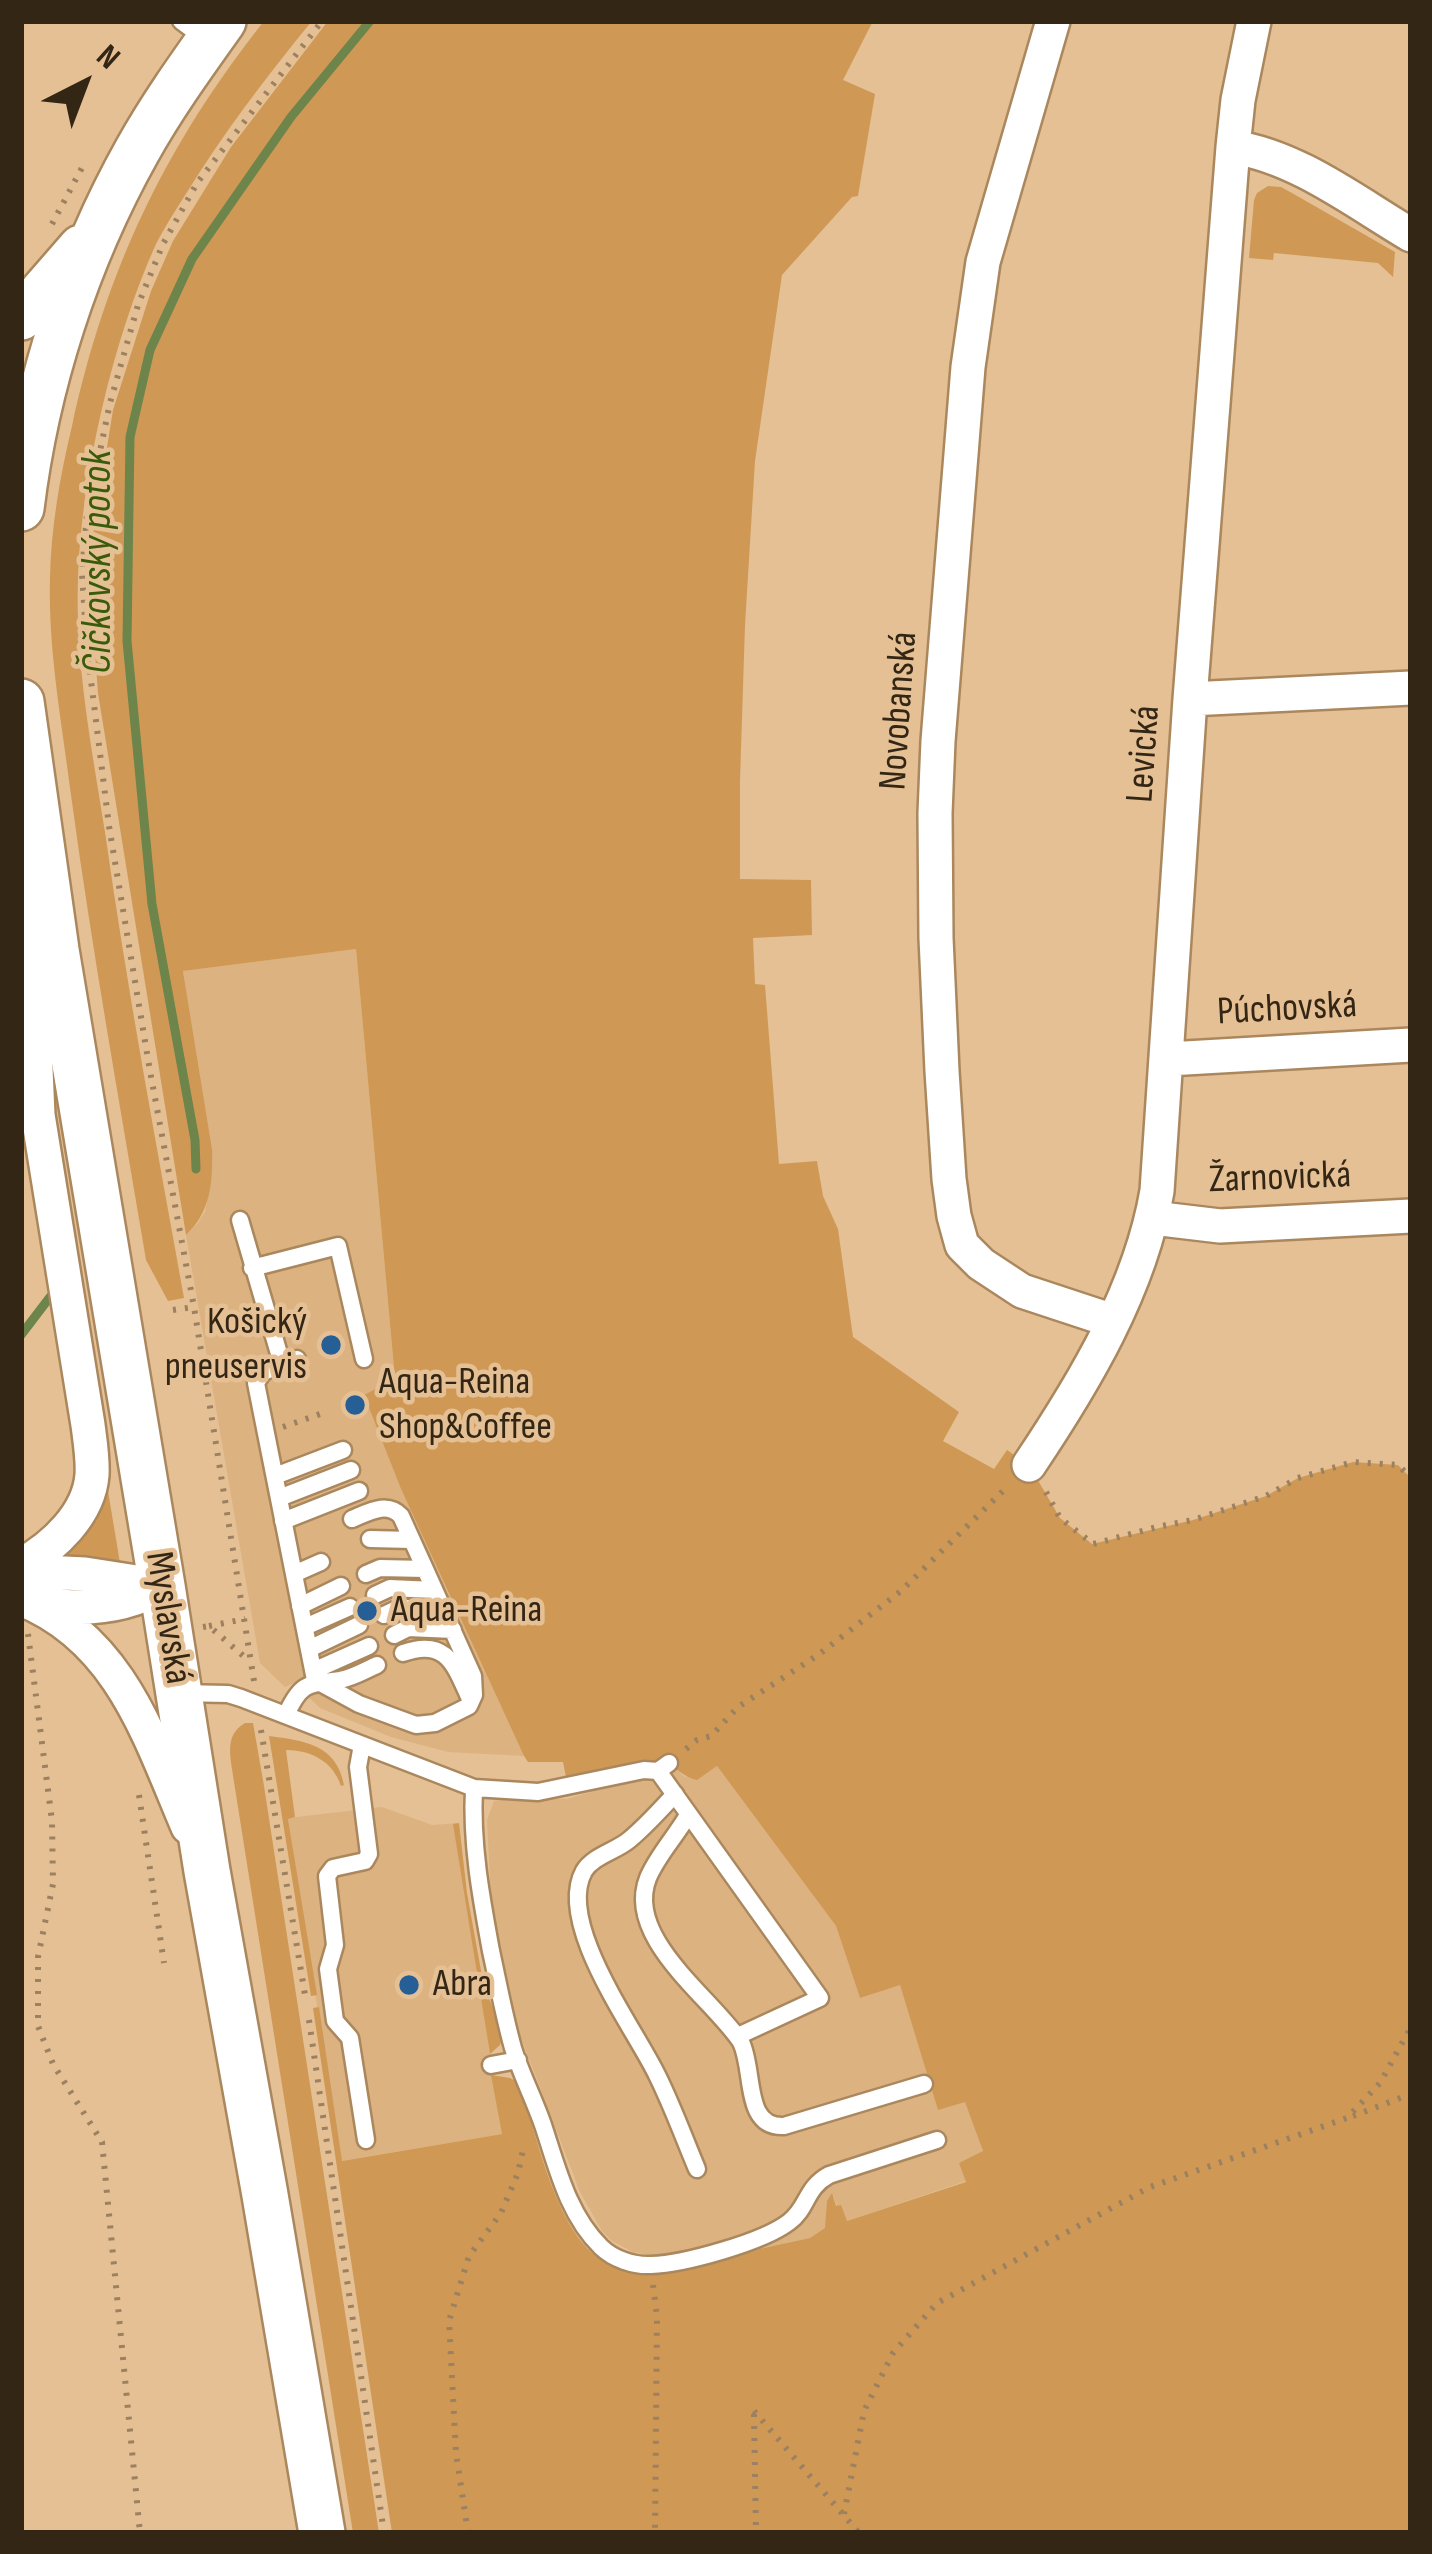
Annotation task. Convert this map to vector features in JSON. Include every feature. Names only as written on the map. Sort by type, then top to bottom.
[{"type":"street","name":"Novobanská","points":[[1053,21],[983,262],[968,367],[935,813],[942,1071],[949,1179],[962,1245],[980,1264],[1022,1291],[1113,1322]]},
{"type":"street","name":"Levická","points":[[1029,1465],[1091,1368],[1153,1218],[1161,1162],[1190,699],[1233,147],[1254,21]]},
{"type":"street","points":[[22,491],[66,314],[104,217],[204,28]]},
{"type":"street","points":[[1233,147],[1284,161],[1411,235]]},
{"type":"street","points":[[21,317],[104,217]]},
{"type":"street","points":[[1190,699],[1411,688]]},
{"type":"street","points":[[21,705],[38,1115],[92,1466],[89,1492],[23,1592]]},
{"type":"street","name":"Myslavská","points":[[21,705],[59,971],[207,1871],[322,2533]]},
{"type":"street","name":"Púchovská","points":[[1168,1059],[1411,1046]]},
{"type":"street","name":"Žarnovická","points":[[1153,1218],[1220,1226],[1411,1216]]},
{"type":"street","points":[[23,1592],[74,1607],[137,1599],[162,1586]]},
{"type":"street","points":[[23,1592],[61,1618],[106,1662],[135,1707],[207,1871]]},
{"type":"lane","points":[[240,1220],[252,1268],[290,1362],[256,1378],[314,1676],[359,1705],[416,1725],[434,1724],[465,1709],[475,1688],[473,1676],[401,1516],[392,1509],[374,1510],[352,1519]]},
{"type":"lane","points":[[252,1268],[338,1246],[364,1359]]},
{"type":"lane","points":[[274,1476],[343,1450]]},
{"type":"lane","points":[[279,1498],[351,1470]]},
{"type":"lane","points":[[284,1521],[359,1491]]},
{"type":"lane","points":[[289,1547],[310,1538]]},
{"type":"lane","points":[[370,1539],[412,1540]]},
{"type":"lane","points":[[294,1574],[321,1562]]},
{"type":"lane","points":[[366,1574],[380,1568],[425,1569]]},
{"type":"lane","points":[[300,1606],[341,1586]]},
{"type":"lane","points":[[375,1595],[389,1588],[434,1590]]},
{"type":"lane","points":[[304,1627],[350,1606]]},
{"type":"lane","points":[[385,1615],[399,1608],[443,1609]]},
{"type":"lane","points":[[309,1648],[359,1625]]},
{"type":"lane","points":[[394,1635],[408,1628],[453,1630]]},
{"type":"lane","points":[[286,1714],[314,1676],[369,1646]]},
{"type":"lane","points":[[403,1654],[417,1648],[444,1653],[471,1702]]},
{"type":"lane","points":[[314,1676],[343,1679],[377,1665]]},
{"type":"lane","points":[[179,1693],[228,1694],[474,1788],[538,1792],[664,1767],[688,1815],[820,1998],[738,2036]]},
{"type":"lane","points":[[362,1745],[358,1767],[368,1857],[333,1868],[327,1876],[335,1945],[328,1969],[335,2021],[350,2038],[366,2140]]},
{"type":"lane","points":[[474,1788],[480,1893],[505,2020],[568,2198],[591,2236],[609,2254],[650,2265],[737,2246],[788,2223],[820,2180],[937,2140]]},
{"type":"lane","points":[[675,1794],[633,1837],[589,1864],[578,1887],[578,1901],[607,1989],[656,2073],[697,2169]]},
{"type":"lane","points":[[688,1815],[648,1879],[644,1897],[649,1921],[663,1952],[738,2036],[748,2057],[760,2120],[773,2127],[784,2126],[924,2084]]},
{"type":"lane","points":[[491,2065],[518,2060]]},
{"type":"path","points":[[322,21],[197,183],[163,244],[138,305],[110,403],[82,573],[110,826],[245,1619],[385,2533]]},
{"type":"path","points":[[173,1310],[194,1307]]},
{"type":"path","points":[[266,1431],[320,1414]]},
{"type":"path","points":[[664,1767],[697,1740],[711,1736],[738,1707],[818,1655],[901,1591],[1029,1465],[1060,1518],[1093,1544],[1192,1520],[1353,1462],[1398,1465],[1411,1478]]},
{"type":"path","points":[[23,1592],[46,1636]]},
{"type":"path","points":[[23,1592],[52,1821],[53,1884],[38,1957],[38,2026],[53,2064],[102,2142],[140,2533]]},
{"type":"path","points":[[209,1626],[245,1619]]},
{"type":"path","points":[[139,1796],[164,1963]]},
{"type":"path","points":[[1347,2117],[1380,2083],[1411,2027]]},
{"type":"path","points":[[844,2514],[865,2411],[893,2353],[937,2303],[1150,2187],[1411,2094]]},
{"type":"path","points":[[468,2533],[456,2453],[449,2320],[469,2256],[502,2213],[518,2173],[534,2101]]},
{"type":"path","points":[[650,2265],[657,2318],[655,2533]]},
{"type":"path","points":[[756,2533],[754,2411],[859,2533]]},
{"type":"shaded area","points":[[264,21],[312,21],[229,129],[156,244],[113,365],[80,539],[79,643],[86,706],[132,1007],[184,1298],[168,1301],[146,1260],[88,911],[53,660],[52,540],[86,369],[122,262],[197,115]]},
{"type":"shaded area","points":[[328,21],[873,21],[843,80],[875,94],[858,196],[852,197],[782,275],[755,461],[745,625],[740,879],[811,880],[812,935],[753,938],[755,984],[765,985],[779,1164],[817,1161],[823,1196],[838,1229],[853,1337],[959,1412],[943,1441],[994,1469],[1007,1450],[1029,1465],[1060,1518],[1092,1544],[1193,1520],[1266,1496],[1298,1478],[1353,1462],[1398,1465],[1411,1478],[1411,2533],[392,2533],[313,2008],[319,2007],[342,2161],[502,2134],[491,2075],[510,2078],[520,2083],[548,2176],[581,2241],[613,2265],[648,2273],[810,2238],[825,2228],[832,2193],[847,2221],[966,2182],[959,2163],[983,2151],[965,2102],[938,2110],[900,1985],[860,1998],[836,1926],[717,1766],[697,1780],[661,1761],[566,1777],[563,1762],[528,1762],[524,1756],[401,1489],[364,1395],[395,1379],[356,949],[183,971],[212,1149],[205,1206],[186,1235],[98,693],[89,574],[93,534],[113,410],[151,291],[173,241],[231,147]]},
{"type":"shaded area","points":[[1268,186],[1281,187],[1395,252],[1393,277],[1378,263],[1274,253],[1273,260],[1249,258],[1254,200]]},
{"type":"shaded area","points":[[356,949],[395,1380],[365,1395],[401,1489],[524,1756],[448,1752],[391,1737],[320,1708],[294,1683],[285,1687],[260,1663],[186,1235],[205,1212],[212,1149],[183,971]]},
{"type":"shaded area","points":[[105,1491],[120,1563],[61,1558]]},
{"type":"shaded area","points":[[245,1723],[253,1723],[264,1786],[379,2533],[353,2533],[231,1764],[231,1741]]},
{"type":"shaded area","points":[[269,1736],[317,1747],[334,1761],[344,1785],[320,1759],[286,1750],[295,1817],[288,1819],[317,1995],[311,1996]]},
{"type":"shaded area","points":[[669,1763],[685,1777],[717,1766],[836,1926],[860,1998],[900,1984],[938,2109],[965,2101],[977,2132],[983,2152],[966,2181],[847,2221],[833,2195],[827,2201],[826,2229],[810,2238],[648,2273],[649,2255],[633,2252],[602,2231],[580,2192],[513,2017],[491,1900],[487,1820],[494,1801],[567,1799],[642,1777]]},
{"type":"shaded area","points":[[382,1807],[432,1825],[459,1823],[502,2134],[341,2161],[288,1818]]},
{"type":"shaded area","points":[[459,1823],[482,1976],[502,2037],[490,2054],[453,1824]]},
{"type":"waterway","name":"Čičkovský potok","points":[[196,1169],[195,1140],[152,904],[127,641],[130,437],[150,350],[192,259],[291,117],[370,21]]},
{"type":"waterway","name":"Čičkovský potok","points":[[21,1335],[50,1297]]},
{"type":"place","name":"Košický pneuservis","points":[[331,1345]]},
{"type":"place","name":"Aqua-Reina Shop&Coffee","points":[[355,1405]]},
{"type":"place","name":"Aqua-Reina","points":[[367,1611]]},
{"type":"place","name":"Abra","points":[[409,1985]]}]
